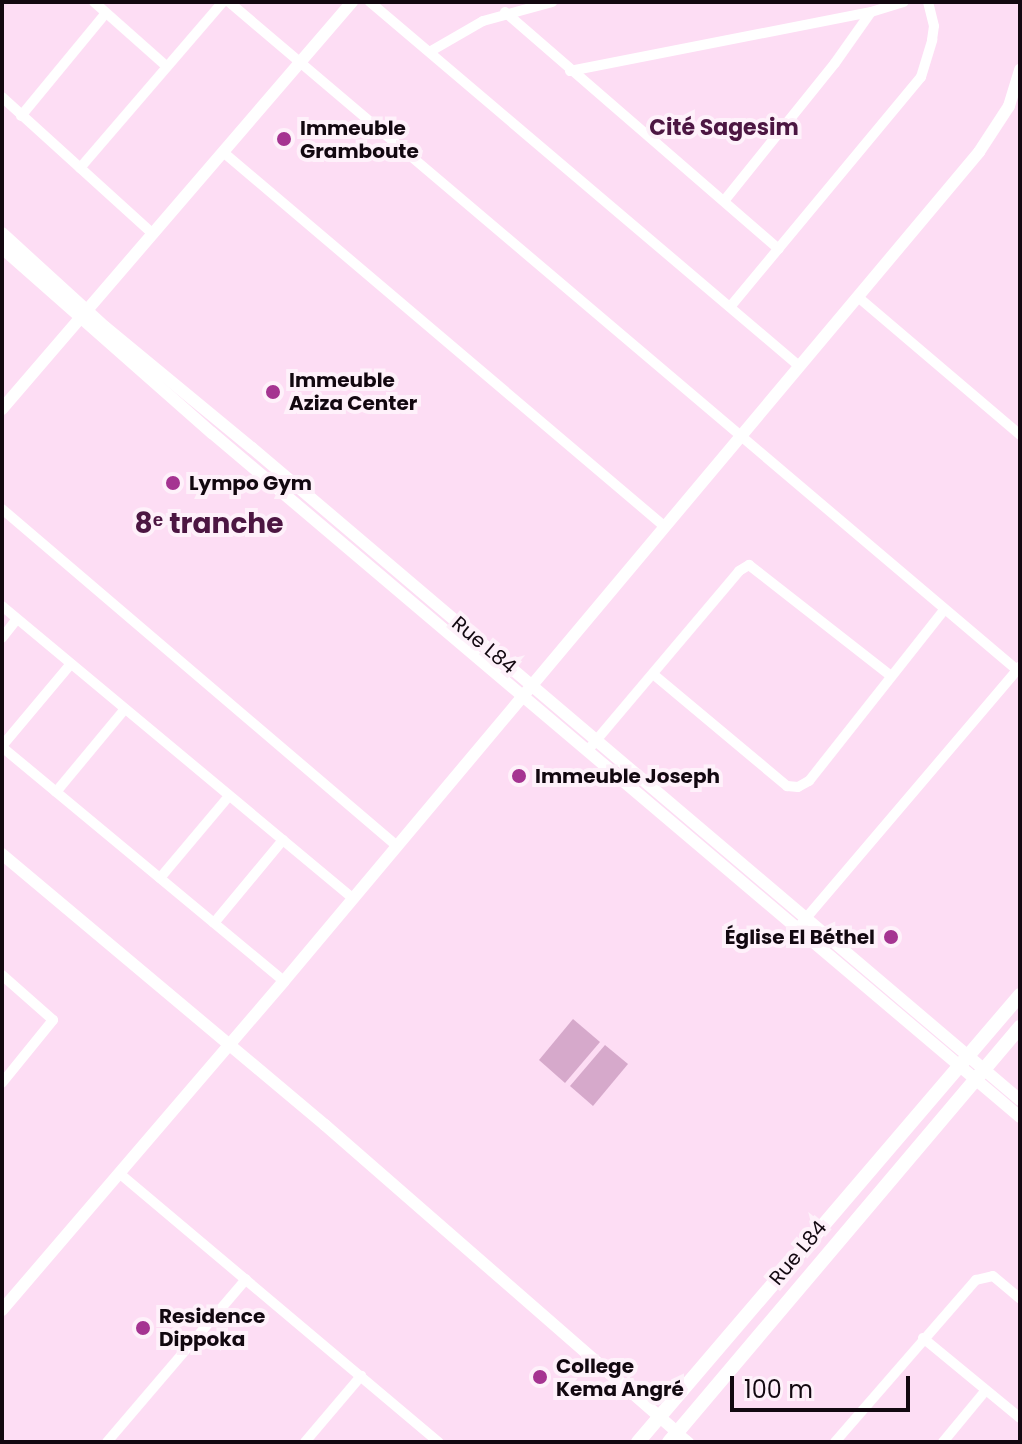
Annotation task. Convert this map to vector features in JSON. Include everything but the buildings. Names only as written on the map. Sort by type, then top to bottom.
[{"type":"main road","name":"Rue L84","points":[[638,1442],[1020,995]]},
{"type":"main road","name":"Rue L84","points":[[679,1439],[1020,1027]]},
{"type":"street","points":[[94,2],[165,65]]},
{"type":"street","points":[[80,168],[165,65],[223,2]]},
{"type":"street","points":[[229,2],[739,437],[1019,668],[802,922]]},
{"type":"street","points":[[2,409],[352,2]]},
{"type":"street","points":[[370,2],[799,366]]},
{"type":"street","points":[[431,51],[470,27],[505,12],[552,2]]},
{"type":"street","points":[[570,71],[871,12],[903,2]]},
{"type":"street","points":[[730,307],[921,77],[934,26],[928,2]]},
{"type":"street","points":[[505,12],[779,249]]},
{"type":"street","points":[[724,201],[835,63],[871,12]]},
{"type":"street","points":[[21,116],[105,14]]},
{"type":"street","points":[[2,1310],[284,981],[979,152],[1009,106],[1020,70]]},
{"type":"street","points":[[2,97],[152,233]]},
{"type":"street","points":[[223,152],[664,526]]},
{"type":"street","name":"Rue L84","points":[[2,233],[84,315]]},
{"type":"street","name":"Rue L84","points":[[2,248],[964,1061],[1020,1100]]},
{"type":"street","points":[[858,297],[1020,435]]},
{"type":"street","points":[[2,509],[397,846]]},
{"type":"street","points":[[592,745],[739,571],[749,565],[890,675]]},
{"type":"street","points":[[2,606],[353,898]]},
{"type":"street","points":[[653,674],[787,786],[798,787],[809,781],[945,609]]},
{"type":"street","points":[[2,638],[17,619]]},
{"type":"street","points":[[70,665],[2,747],[284,981]]},
{"type":"street","points":[[56,792],[124,710]]},
{"type":"street","points":[[160,878],[229,796]]},
{"type":"street","points":[[214,923],[283,840]]},
{"type":"street","points":[[2,854],[659,1417],[679,1439]]},
{"type":"street","points":[[2,975],[53,1020],[2,1083]]},
{"type":"street","name":"Rue L84","points":[[980,1074],[1020,1117]]},
{"type":"street","points":[[119,1173],[439,1442]]},
{"type":"street","points":[[835,1442],[923,1338],[984,1276],[993,1276],[1020,1299]]},
{"type":"street","points":[[107,1442],[246,1279]]},
{"type":"street","points":[[923,1338],[1020,1418]]},
{"type":"street","points":[[305,1442],[361,1376]]},
{"type":"street","points":[[943,1442],[986,1390]]},
{"type":"shaded area","points":[[573,1019],[600,1042],[565,1083],[539,1060]]},
{"type":"shaded area","points":[[605,1045],[628,1064],[593,1106],[570,1086]]},
{"type":"place","name":"Immeuble Gramboute","points":[[284,139]]},
{"type":"place","name":"Immeuble Aziza Center","points":[[273,392]]},
{"type":"place","name":"Lympo Gym","points":[[173,483]]},
{"type":"place","name":"Immeuble Joseph","points":[[519,776]]},
{"type":"place","name":"Église El Béthel","points":[[891,937]]},
{"type":"place","name":"Residence Dippoka","points":[[143,1328]]},
{"type":"place","name":"College Kema Angré","points":[[540,1377]]},
{"type":"district","name":"Cité Sagesim","points":[[724,128]]},
{"type":"district","name":"8ᵉ tranche","points":[[209,524]]}]
